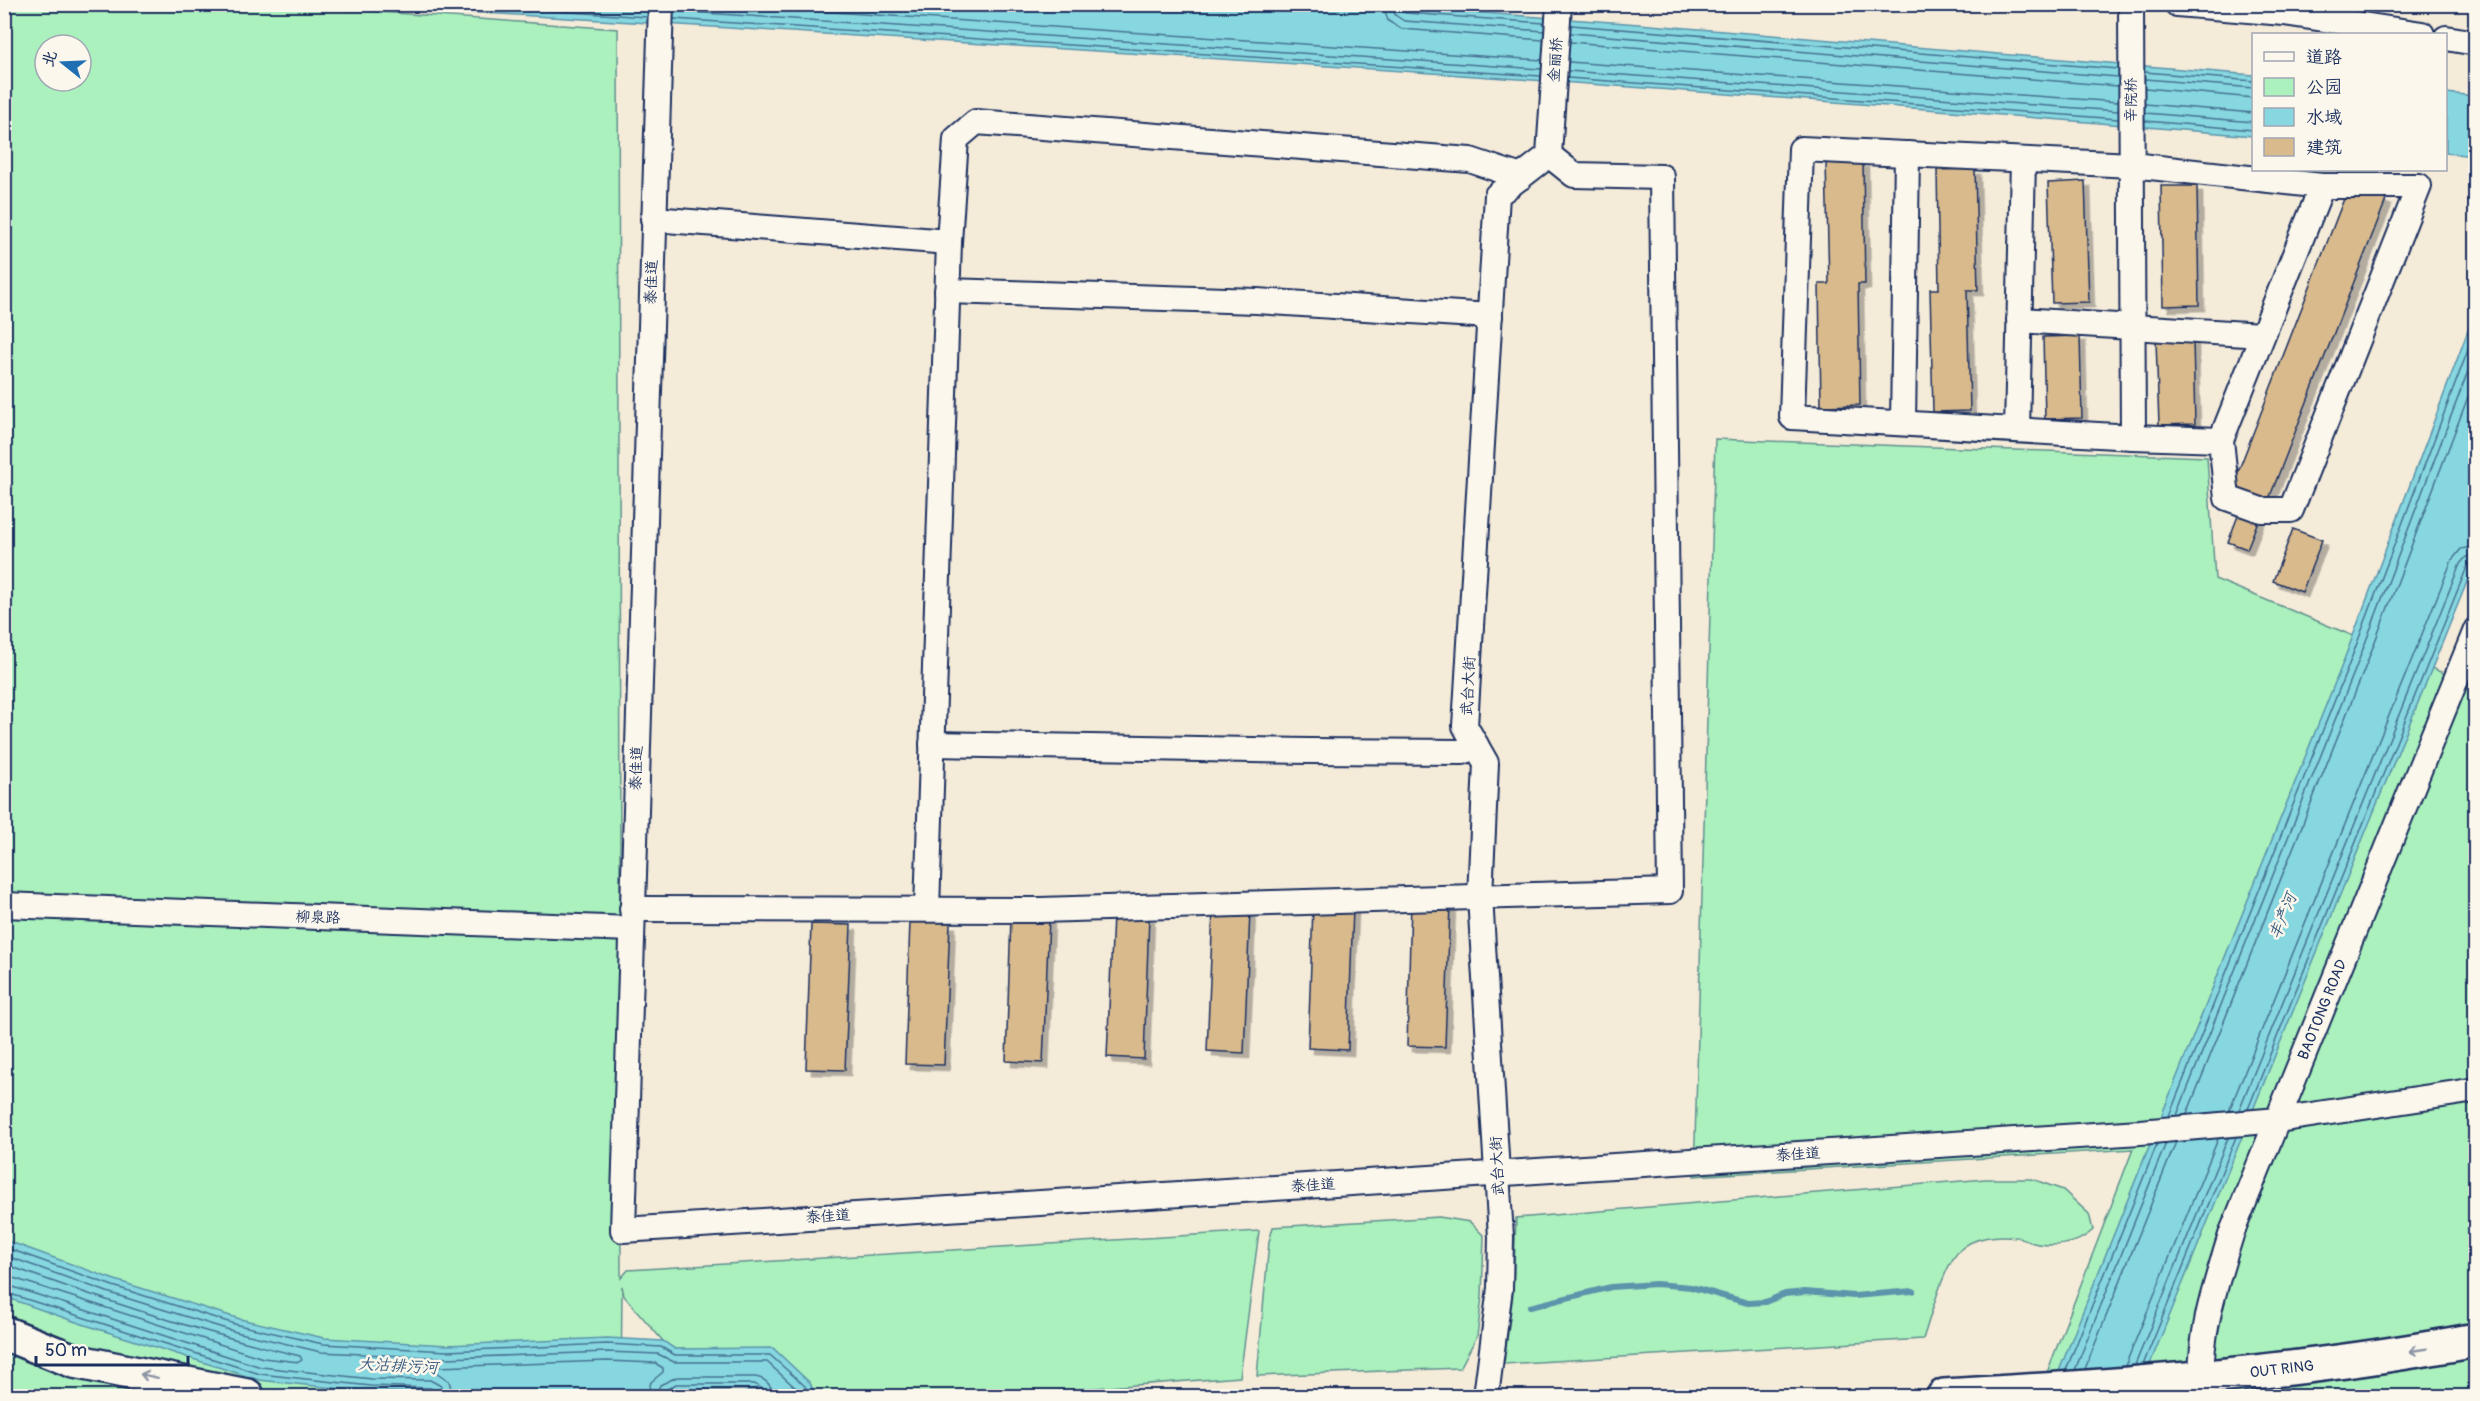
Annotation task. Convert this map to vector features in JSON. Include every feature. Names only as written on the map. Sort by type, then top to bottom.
[{"type":"highway","points":[[4,1333],[74,1361],[247,1396]]},
{"type":"highway","name":"OUT RING","points":[[1944,1396],[2157,1383],[2201,1388],[2475,1340]]},
{"type":"street","name":"泰佳道","points":[[660,4],[623,1230],[2140,1132],[2266,1122],[2475,1090]]},
{"type":"street","name":"辛院桥","points":[[2131,4],[2133,437]]},
{"type":"street","points":[[2177,4],[2284,13],[2415,33]]},
{"type":"street","name":"金丽桥","points":[[1549,155],[1558,10]]},
{"type":"street","points":[[2447,38],[2475,43]]},
{"type":"street","points":[[927,909],[947,291],[956,139],[976,122],[1470,160],[1521,177]]},
{"type":"street","points":[[2221,440],[1792,417],[1801,149],[2023,160],[2132,154],[2322,186],[2419,186],[2291,510],[2261,510],[2227,498],[2221,440],[2322,186]]},
{"type":"street","points":[[1903,423],[1907,154]]},
{"type":"street","name":"武台大街","points":[[1486,1396],[1500,1288],[1501,1237],[1480,897],[1486,763],[1465,726],[1497,195],[1549,155]]},
{"type":"street","name":"柳泉路","points":[[4,905],[632,919],[927,909],[1040,910],[1670,891],[1662,177],[1574,175],[1549,155]]},
{"type":"street","points":[[2017,430],[2023,160]]},
{"type":"street","points":[[653,219],[949,242]]},
{"type":"street","points":[[947,291],[1257,301],[1490,316]]},
{"type":"street","points":[[2019,320],[2133,329],[2262,335]]},
{"type":"street","name":"BAOTONG ROAD","points":[[2201,1388],[2205,1325],[2216,1282],[2266,1122],[2475,630]]},
{"type":"street","points":[[932,744],[1439,752],[1463,752],[1476,745]]},
{"type":"green space","points":[[5,5],[282,5],[618,29],[621,1278],[628,1270],[1259,1231],[1240,1377],[991,1396],[815,1396],[810,1383],[720,1350],[675,1349],[663,1341],[624,1296],[622,1286],[621,1396],[5,1396]]},
{"type":"green space","points":[[1715,439],[2207,457],[2215,579],[2475,686],[2475,1396],[2038,1396],[2133,1149],[1694,1176]]},
{"type":"green space","points":[[1986,1179],[2032,1179],[2063,1190],[2089,1214],[2093,1230],[2081,1239],[2060,1245],[2038,1244],[2019,1238],[2001,1236],[1986,1237],[1965,1246],[1948,1267],[1923,1339],[1504,1364],[1513,1294],[1516,1218]]},
{"type":"green space","points":[[1439,1217],[1470,1222],[1484,1236],[1482,1297],[1477,1336],[1460,1368],[1257,1376],[1269,1242],[1273,1227]]},
{"type":"water","points":[[353,5],[1366,5],[1626,23],[2252,75],[2252,136],[1779,98],[1066,49]]},
{"type":"water","points":[[2447,93],[2475,96],[2475,156],[2447,153]]},
{"type":"water","name":"丰产河","points":[[2475,312],[2475,562],[2137,1396],[2049,1396],[2342,665]]},
{"type":"water","name":"大沽排污河","points":[[5,1240],[115,1280],[240,1319],[324,1338],[447,1345],[607,1338],[663,1341],[675,1349],[773,1348],[810,1383],[815,1396],[762,1396],[755,1390],[677,1390],[665,1396],[371,1392],[259,1380],[5,1297]]},
{"type":"building","points":[[1863,162],[1865,284],[1858,284],[1860,405],[1821,406],[1819,284],[1829,284],[1826,163]]},
{"type":"building","points":[[1975,169],[1978,290],[1967,290],[1970,411],[1933,412],[1930,289],[1939,289],[1937,170]]},
{"type":"building","points":[[2085,181],[2089,302],[2052,303],[2048,183]]},
{"type":"building","points":[[2161,186],[2197,186],[2199,305],[2163,306]]},
{"type":"building","points":[[2349,186],[2386,200],[2267,504],[2231,490]]},
{"type":"building","points":[[2080,336],[2082,418],[2045,419],[2043,337]]},
{"type":"building","points":[[2193,340],[2195,424],[2159,425],[2156,341]]},
{"type":"building","points":[[2241,508],[2260,516],[2247,549],[2228,542]]},
{"type":"building","points":[[2293,529],[2322,540],[2302,592],[2273,581]]},
{"type":"building","points":[[1411,902],[1450,904],[1445,1047],[1407,1046]]},
{"type":"building","points":[[1313,906],[1353,908],[1348,1050],[1308,1048]]},
{"type":"building","points":[[1213,910],[1250,912],[1244,1053],[1207,1051]]},
{"type":"building","points":[[1113,914],[1149,916],[1144,1059],[1107,1057]]},
{"type":"building","points":[[1011,918],[1049,919],[1043,1063],[1006,1061]]},
{"type":"building","points":[[910,921],[950,923],[944,1065],[905,1064]]},
{"type":"building","points":[[811,924],[851,925],[845,1070],[806,1069]]},
{"type":"waterway","points":[[1530,1307],[1611,1287],[1656,1284],[1691,1287],[1748,1303],[1765,1302],[1785,1294],[1805,1292],[1854,1296],[1913,1291]]}]
